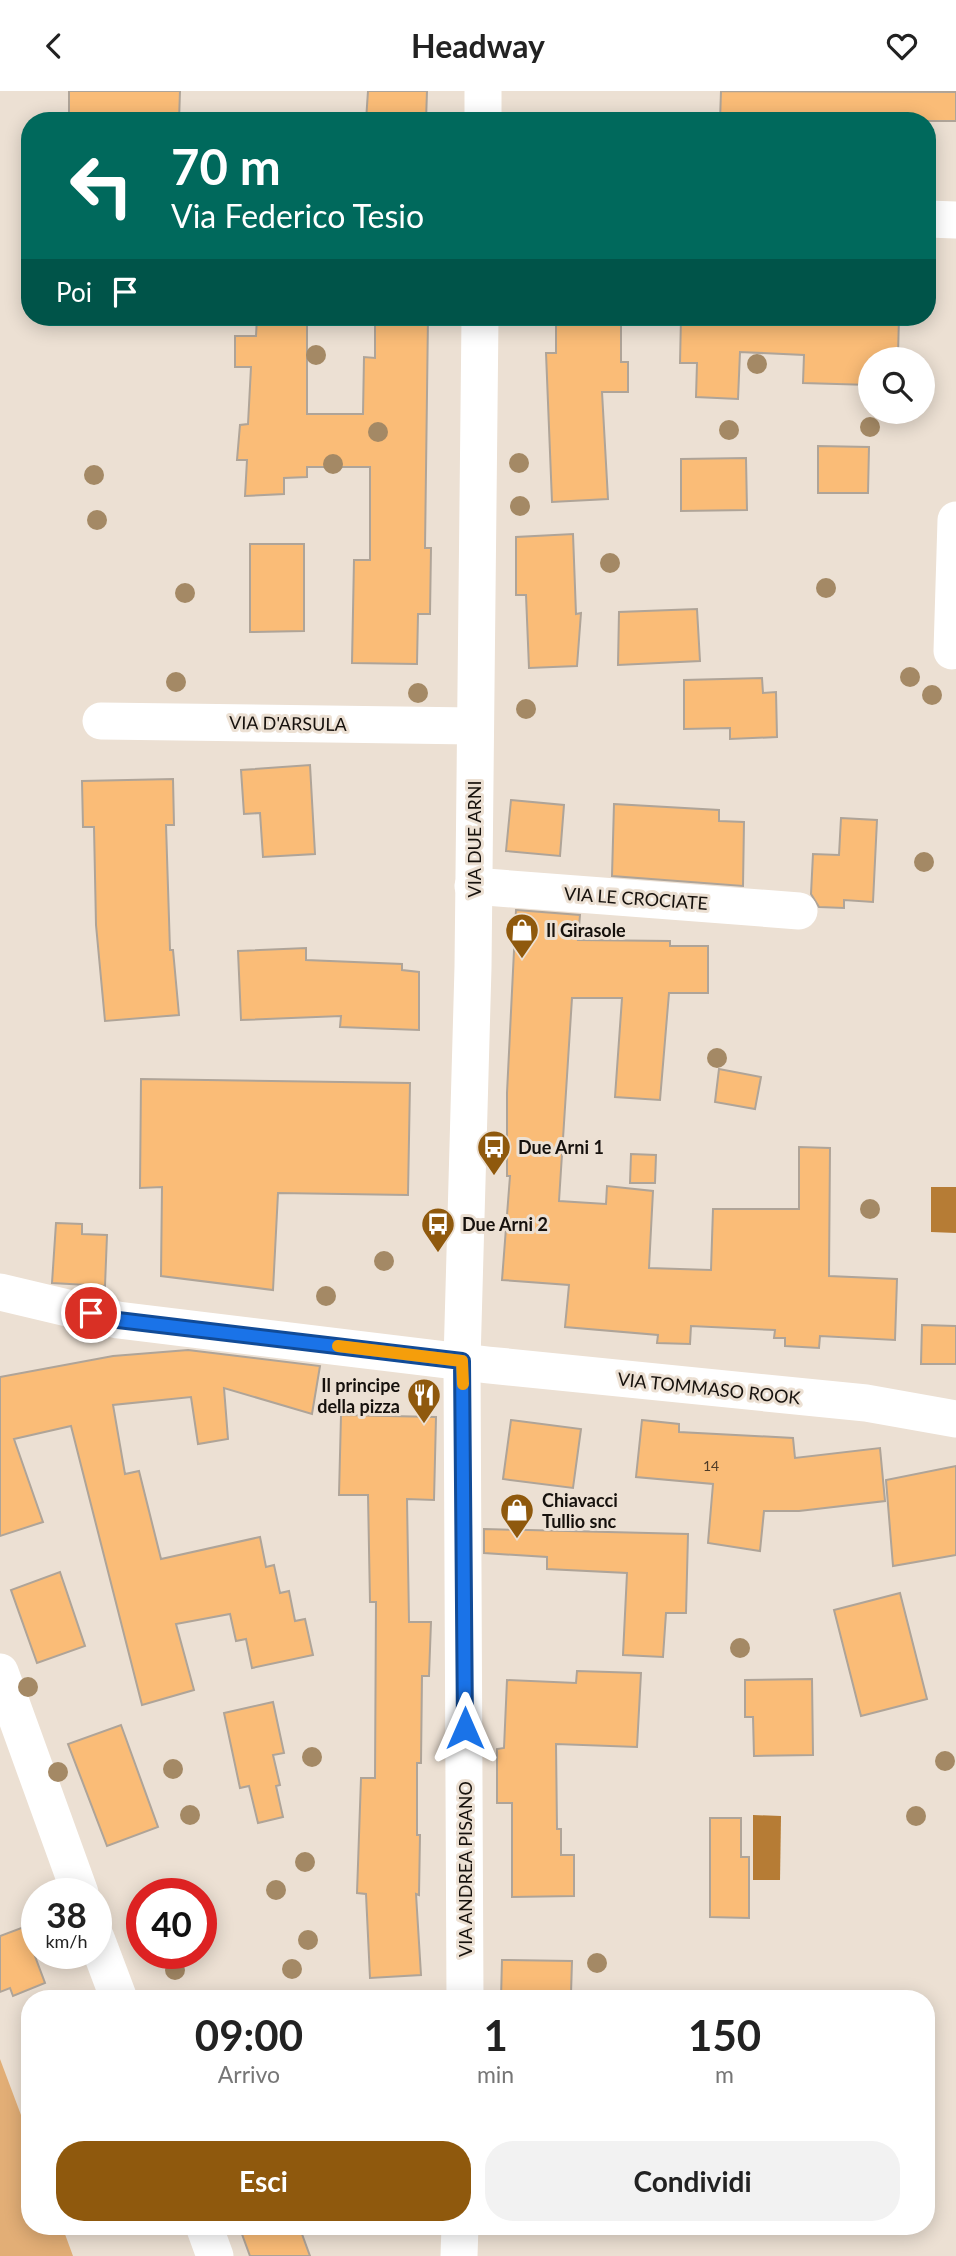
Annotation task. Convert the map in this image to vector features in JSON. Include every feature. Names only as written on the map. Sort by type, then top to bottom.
[{"type":"street","points":[[483,91],[483,112]]},
{"type":"street","points":[[936,219],[956,220]]},
{"type":"street","name":"VIA DUE ARNI","points":[[462,1361],[473,886],[480,326]]},
{"type":"street","points":[[952,651],[956,520]]},
{"type":"street","name":"VIA D'ARSULA","points":[[101,721],[474,726]]},
{"type":"street","name":"VIA LE CROCIATE","points":[[473,886],[799,911]]},
{"type":"street","name":"VIA TOMMASO ROOK","points":[[0,1292],[118,1320],[713,1390],[866,1403],[956,1419]]},
{"type":"street","name":"VIA ANDREA PISANO","points":[[462,1361],[465,1990]]},
{"type":"street","points":[[0,1672],[75,1878]]},
{"type":"street","points":[[108,1969],[116,1990]]},
{"type":"street","points":[[207,2235],[215,2256]]},
{"type":"street","points":[[459,2256],[460,2235]]},
{"type":"shaded area","points":[[931,1187],[956,1187],[956,1233],[931,1232]]},
{"type":"shaded area","points":[[753,1815],[781,1816],[780,1880],[753,1880]]},
{"type":"shaded area","points":[[0,2059],[21,2115],[21,2235],[65,2235],[73,2256],[0,2256]]},
{"type":"building","points":[[69,91],[180,91],[179,112],[69,112]]},
{"type":"building","points":[[368,91],[427,91],[426,112],[367,112]]},
{"type":"building","points":[[721,91],[956,92],[956,121],[936,121],[936,112],[720,112]]},
{"type":"building","points":[[257,326],[307,326],[307,414],[363,414],[364,357],[375,358],[375,326],[428,326],[425,548],[431,548],[430,614],[418,614],[417,664],[352,663],[354,560],[370,560],[370,467],[307,467],[307,477],[284,478],[284,494],[245,496],[247,460],[237,460],[240,425],[248,424],[251,367],[235,367],[235,336],[256,336]]},
{"type":"building","points":[[556,326],[621,326],[621,362],[628,362],[628,392],[602,392],[608,499],[552,502],[546,353],[556,353]]},
{"type":"building","points":[[681,326],[899,326],[898,347],[858,347],[858,385],[803,383],[804,355],[740,352],[738,399],[696,397],[697,363],[680,363]]},
{"type":"building","points":[[818,446],[869,447],[868,493],[818,493]]},
{"type":"building","points":[[746,458],[747,510],[681,511],[681,459]]},
{"type":"building","points":[[573,534],[576,614],[581,613],[577,666],[529,668],[526,595],[516,595],[516,537]]},
{"type":"building","points":[[250,544],[304,544],[304,631],[250,632]]},
{"type":"building","points":[[697,609],[700,661],[618,665],[619,612]]},
{"type":"building","points":[[762,678],[763,693],[776,692],[777,737],[730,739],[730,728],[684,729],[684,680]]},
{"type":"building","points":[[310,765],[315,854],[263,857],[260,813],[244,814],[241,770]]},
{"type":"building","points":[[173,779],[174,825],[166,825],[170,950],[173,950],[179,1015],[105,1021],[96,925],[94,827],[83,827],[82,781]]},
{"type":"building","points":[[511,800],[564,805],[560,856],[506,851]]},
{"type":"building","points":[[614,804],[719,810],[719,821],[744,822],[743,886],[612,876]]},
{"type":"building","points":[[841,818],[877,820],[873,902],[844,900],[844,908],[819,907],[811,894],[813,854],[839,855]]},
{"type":"building","points":[[516,910],[580,915],[578,940],[670,941],[670,946],[708,946],[708,993],[669,993],[660,1100],[615,1097],[622,998],[572,998],[559,1201],[606,1204],[607,1186],[653,1191],[649,1268],[711,1270],[713,1209],[799,1209],[799,1147],[830,1148],[829,1276],[897,1279],[895,1340],[820,1336],[819,1348],[785,1346],[785,1338],[774,1338],[775,1330],[691,1326],[690,1344],[657,1343],[658,1335],[565,1327],[569,1285],[502,1280],[510,1176],[507,1176],[507,1093]]},
{"type":"building","points":[[306,948],[306,960],[402,964],[402,970],[419,972],[419,1030],[340,1027],[341,1016],[241,1020],[238,951]]},
{"type":"building","points":[[719,1069],[761,1077],[755,1109],[715,1102]]},
{"type":"building","points":[[141,1079],[410,1083],[408,1195],[278,1193],[273,1290],[161,1276],[162,1187],[140,1188]]},
{"type":"building","points":[[631,1154],[656,1155],[655,1183],[630,1183]]},
{"type":"building","points":[[56,1223],[82,1224],[82,1234],[107,1235],[105,1286],[52,1283]]},
{"type":"building","points":[[922,1325],[956,1326],[956,1364],[921,1364]]},
{"type":"building","points":[[188,1350],[320,1366],[312,1414],[224,1388],[228,1439],[198,1444],[191,1397],[113,1405],[125,1474],[139,1471],[161,1559],[260,1537],[266,1567],[274,1565],[280,1593],[289,1591],[295,1621],[305,1619],[313,1655],[252,1668],[246,1639],[236,1641],[230,1614],[176,1624],[194,1690],[142,1705],[71,1426],[14,1439],[43,1522],[0,1536],[0,1377],[113,1356]]},
{"type":"building","points":[[341,1415],[436,1417],[434,1500],[407,1499],[409,1622],[431,1622],[429,1676],[422,1676],[421,1763],[417,1763],[417,1835],[420,1835],[419,1895],[416,1894],[421,1975],[370,1978],[366,1894],[357,1893],[361,1778],[375,1778],[376,1602],[370,1602],[368,1495],[339,1495]]},
{"type":"building","points":[[511,1420],[581,1429],[573,1488],[503,1479]]},
{"type":"building","points":[[642,1420],[679,1424],[679,1432],[793,1438],[795,1458],[880,1448],[885,1501],[799,1511],[764,1511],[760,1551],[708,1543],[713,1484],[636,1477]]},
{"type":"building","points":[[956,1466],[956,1555],[893,1566],[886,1480]]},
{"type":"building","points":[[484,1529],[688,1534],[686,1613],[666,1613],[663,1657],[623,1655],[627,1573],[547,1569],[547,1557],[484,1553]]},
{"type":"building","points":[[60,1572],[85,1646],[37,1663],[11,1590]]},
{"type":"building","points":[[900,1593],[927,1699],[861,1716],[834,1610]]},
{"type":"building","points":[[577,1671],[641,1673],[637,1747],[556,1744],[557,1829],[561,1829],[561,1855],[574,1855],[574,1896],[512,1897],[512,1803],[497,1803],[497,1749],[504,1748],[507,1680],[576,1683]]},
{"type":"building","points":[[812,1679],[813,1755],[754,1756],[753,1717],[745,1717],[745,1680]]},
{"type":"building","points":[[273,1702],[284,1753],[273,1755],[280,1785],[276,1786],[283,1817],[258,1823],[249,1786],[240,1788],[224,1713]]},
{"type":"building","points":[[121,1725],[158,1827],[107,1846],[68,1744]]},
{"type":"building","points":[[710,1818],[741,1818],[741,1857],[749,1857],[749,1918],[710,1917]]},
{"type":"building","points":[[21,1928],[21,1969],[40,1969],[45,1983],[21,1990],[21,1993],[13,1996],[10,1988],[0,1992],[0,1936]]},
{"type":"building","points":[[502,1960],[572,1961],[571,1990],[501,1990]]},
{"type":"building","points":[[242,2235],[302,2235],[310,2256],[250,2256]]},
{"type":"slow traffic","points":[[338,1346],[462,1361],[463,1384]]},
{"type":"place","name":"Il Girasole","points":[[522,960]]},
{"type":"place","name":"Due Arni 1","points":[[494,1177]]},
{"type":"place","name":"Due Arni 2","points":[[438,1254]]},
{"type":"place","name":"Il principe della pizza","points":[[424,1425]]},
{"type":"place","name":"Chiavacci Tullio snc","points":[[517,1540]]},
{"type":"route","points":[[91,1313],[118,1320],[462,1361],[465,1728]]}]
